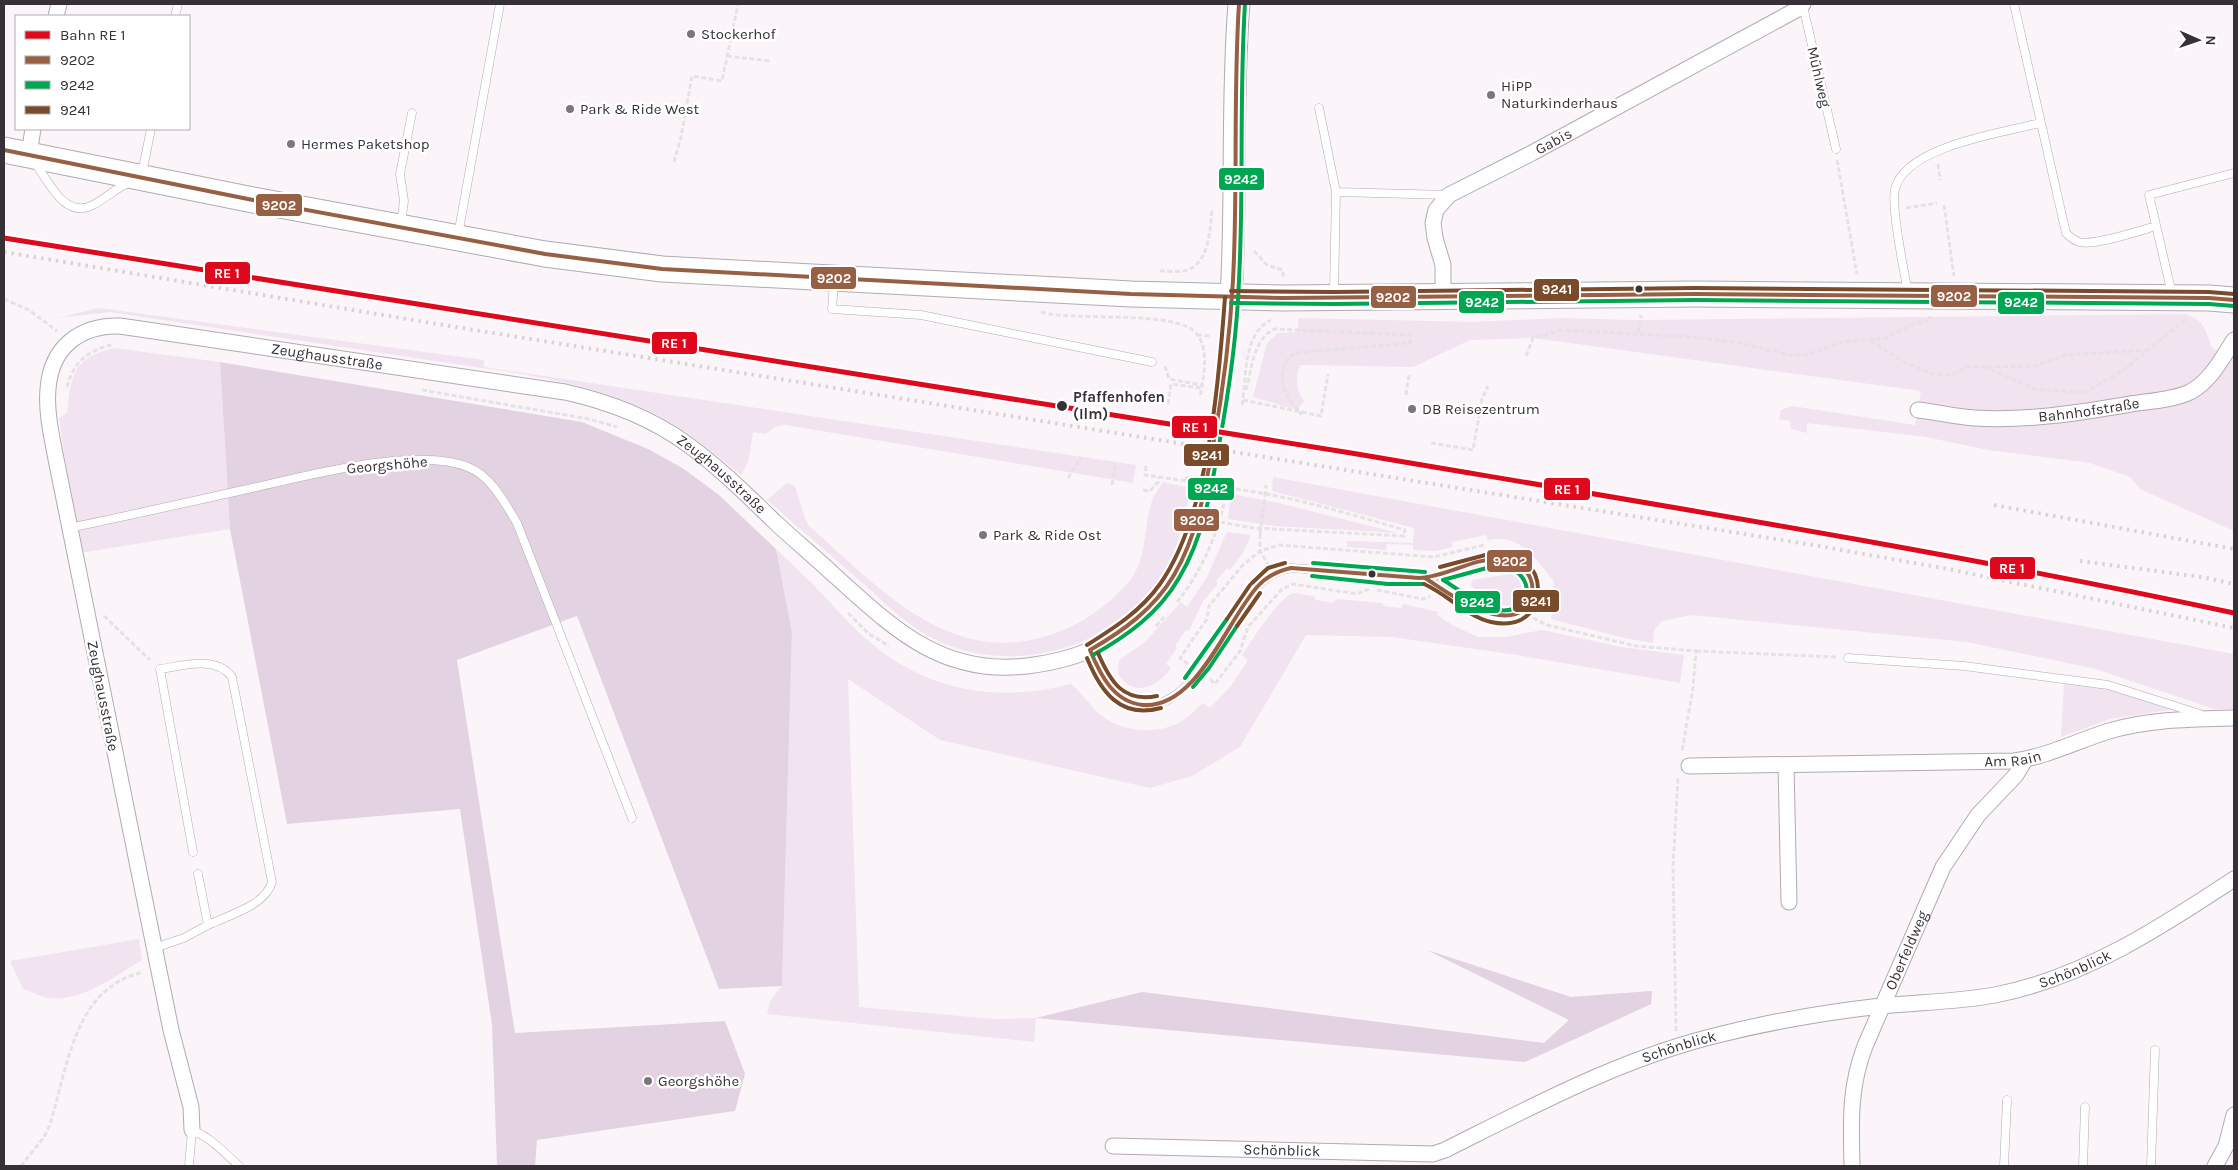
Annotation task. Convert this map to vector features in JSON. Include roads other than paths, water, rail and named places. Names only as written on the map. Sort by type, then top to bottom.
[{"type":"main road","points":[[1231,296],[1234,255],[1235,57],[1239,4]]},
{"type":"main road","points":[[4,150],[545,254],[626,266],[715,272],[1131,294],[1334,298],[1695,294],[2209,298],[2234,300]]},
{"type":"street","name":"Gabis","points":[[1448,195],[1532,153],[1803,5]]},
{"type":"street","points":[[29,154],[33,130]]},
{"type":"street","points":[[1443,296],[1443,265],[1435,238],[1433,223],[1436,210],[1448,195]]},
{"type":"street","points":[[1221,402],[1231,296]]},
{"type":"street","name":"Zeughausstraße","points":[[192,1130],[191,1107],[171,1030],[154,948],[69,528],[48,409],[47,390],[50,374],[56,360],[70,341],[88,330],[120,326],[534,388],[601,400],[651,421],[704,456],[881,618],[929,650],[961,662],[997,667],[1036,665],[1063,659],[1090,650],[1130,626],[1167,585],[1190,541],[1207,480]]},
{"type":"street","name":"Bahnhofstraße","points":[[1918,410],[1974,418],[2025,418],[2069,415],[2171,398],[2191,391],[2202,384],[2218,366],[2234,340]]},
{"type":"street","name":"Am Rain","points":[[1684,766],[2003,762],[2025,760],[2108,731],[2135,724],[2234,718]]},
{"type":"street","name":"Oberfeldweg","points":[[1852,1166],[1852,1089],[1857,1067],[1943,867],[1978,815],[2016,775],[2025,760]]},
{"type":"street","points":[[1786,766],[1789,902]]},
{"type":"street","name":"Schönblick","points":[[1112,1146],[1433,1154],[1445,1150],[1595,1076],[1676,1046],[1781,1021],[1883,1006],[1930,1003],[1996,995],[2068,973],[2142,937],[2234,879]]},
{"type":"street","points":[[2215,1166],[2226,1146],[2234,1115]]},
{"type":"street","points":[[1443,1166],[1445,1150]]},
{"type":"lane","points":[[458,237],[500,4]]},
{"type":"lane","points":[[2014,4],[2066,233],[2072,240],[2081,243],[2093,242],[2156,226]]},
{"type":"lane","name":"Mühlweg","points":[[1803,5],[1836,149]]},
{"type":"lane","points":[[1319,108],[1336,192],[1334,298]]},
{"type":"lane","points":[[400,227],[404,201],[400,174],[412,113]]},
{"type":"lane","points":[[1919,296],[1895,210],[1895,188],[1901,176],[1912,164],[1940,149],[2040,124]]},
{"type":"lane","points":[[29,154],[56,195],[66,203],[76,207],[94,205],[117,188],[142,177],[151,130]]},
{"type":"lane","points":[[2172,298],[2149,195],[2234,173]]},
{"type":"lane","points":[[1336,192],[1448,195]]},
{"type":"lane","points":[[834,278],[832,309],[921,316],[1155,363]]},
{"type":"lane","name":"Georgshöhe","points":[[69,528],[342,469],[379,463],[430,460],[456,463],[470,468],[495,488],[517,523],[632,818]]},
{"type":"lane","points":[[1090,650],[1111,690],[1122,699],[1140,705],[1157,704],[1173,697],[1185,688],[1199,671],[1256,588],[1268,576],[1277,571],[1299,569],[1425,578],[1489,560],[1509,559],[1519,564],[1530,574],[1534,592],[1530,604],[1522,612],[1509,616],[1492,615],[1425,578]]},
{"type":"lane","points":[[1848,658],[1964,666],[2108,685],[2213,718]]},
{"type":"lane","points":[[154,948],[184,938],[257,902],[266,895],[272,882],[232,677],[221,667],[204,664],[160,669],[193,852]]},
{"type":"lane","points":[[198,874],[208,925]]},
{"type":"lane","points":[[2151,1166],[2155,1050]]},
{"type":"lane","points":[[2004,1166],[2007,1100]]},
{"type":"lane","points":[[2083,1166],[2085,1107]]},
{"type":"lane","points":[[188,1166],[192,1130],[220,1147],[238,1166]]},
{"type":"tunnel","points":[[1207,480],[1221,401]]},
{"type":"railway","points":[[4,252],[431,323],[1819,546],[1948,569],[2234,628]]},
{"type":"railway","points":[[1994,505],[2234,549]]},
{"type":"railway","points":[[2080,561],[2202,577],[2234,584]]},
{"type":"place","name":"Stockerhof","points":[[691,34]]},
{"type":"place","name":"HiPP Naturkinderhaus","points":[[1491,95]]},
{"type":"place","name":"Park & Ride West","points":[[570,109]]},
{"type":"place","name":"Hermes Paketshop","points":[[291,144]]},
{"type":"place","name":"Pfaffenhofen (Ilm)","points":[[1062,406]]},
{"type":"place","name":"DB Reisezentrum","points":[[1412,409]]},
{"type":"place","name":"Park & Ride Ost","points":[[983,535]]},
{"type":"place","name":"Georgshöhe","points":[[648,1081]]}]
